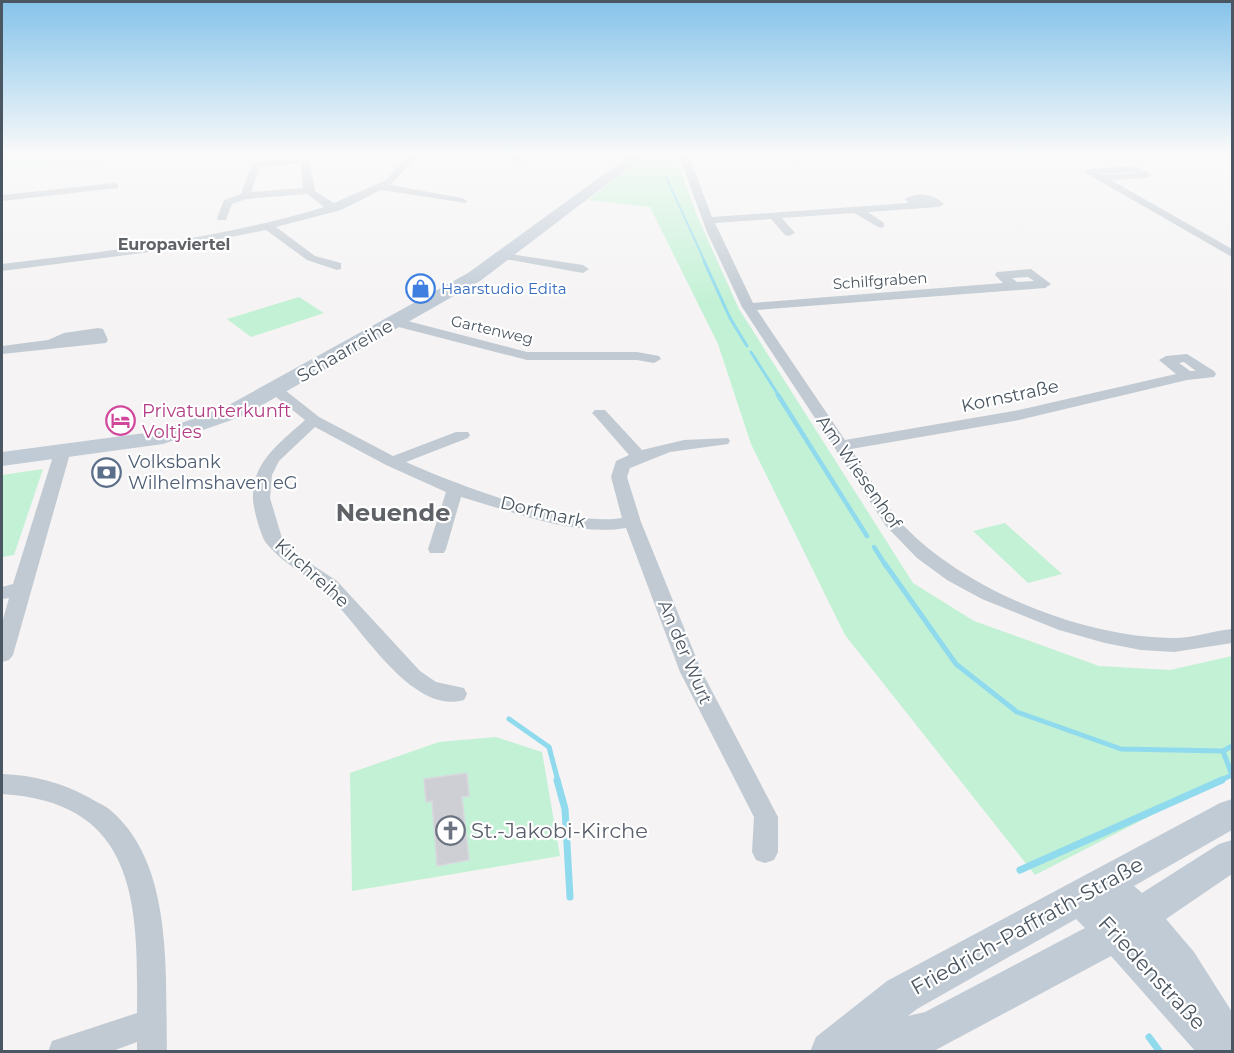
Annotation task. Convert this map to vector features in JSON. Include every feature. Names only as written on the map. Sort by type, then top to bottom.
[{"type":"main road","name":"Schaarreihe","points":[[2,459],[163,436],[225,415],[276,390],[474,277],[571,205]]},
{"type":"main road","name":"Friedrich-Paffrath-Straße","points":[[831,1052],[902,995],[1233,813]]},
{"type":"main road","points":[[858,1052],[931,1031],[1090,946],[1233,855]]},
{"type":"main road","name":"Friedenstraße","points":[[1092,889],[1127,923],[1180,964],[1233,1050]]},
{"type":"main road","name":"Friedenstraße","points":[[1127,923],[1224,1052]]},
{"type":"street","points":[[222,218],[227,205]]},
{"type":"street","points":[[328,205],[336,208]]},
{"type":"street","points":[[2,268],[269,227],[342,205]]},
{"type":"street","name":"Am Wiesenhof","points":[[702,205],[748,307],[840,446],[903,535],[930,560],[1005,603],[1070,626],[1156,644],[1189,644],[1233,636]]},
{"type":"street","points":[[1147,205],[1233,254]]},
{"type":"street","points":[[709,219],[918,206]]},
{"type":"street","points":[[856,210],[880,225]]},
{"type":"street","points":[[773,215],[789,233]]},
{"type":"street","points":[[269,227],[311,258],[337,266]]},
{"type":"street","points":[[503,256],[582,269]]},
{"type":"street","name":"Schilfgraben","points":[[748,307],[1014,286]]},
{"type":"street","name":"Gartenweg","points":[[396,321],[527,356],[638,356],[654,359]]},
{"type":"street","points":[[2,350],[51,344]]},
{"type":"street","name":"Kornstraße","points":[[840,446],[1019,415],[1186,376]]},
{"type":"street","name":"Dorfmark","points":[[276,390],[314,420],[392,462],[455,490],[552,517],[607,526],[632,522]]},
{"type":"street","points":[[600,413],[639,456],[702,442],[722,441]]},
{"type":"street","name":"Kirchreihe","points":[[314,420],[272,459],[264,475],[261,498],[273,540],[298,564],[330,585],[412,676],[430,689],[456,694]]},
{"type":"street","points":[[392,462],[462,435]]},
{"type":"street","points":[[2,655],[11,591],[63,450]]},
{"type":"street","name":"An der Wurt","points":[[639,456],[622,465],[619,471],[632,522],[691,672],[766,817],[765,852]]},
{"type":"street","points":[[437,549],[455,490]]},
{"type":"street","points":[[2,784],[50,790],[88,806],[107,820],[123,838],[138,867],[146,902],[151,1037],[63,1052]]},
{"type":"green space","points":[[634,205],[693,205],[739,309],[913,583],[974,621],[1099,666],[1170,670],[1232,656],[1232,774],[1035,875],[845,635],[751,444],[718,344],[650,207]]},
{"type":"green space","points":[[299,297],[324,313],[251,337],[227,319]]},
{"type":"green space","points":[[43,469],[14,555],[2,557],[2,475]]},
{"type":"green space","points":[[1005,523],[1062,574],[1028,583],[973,531]]},
{"type":"green space","points":[[496,737],[542,752],[560,856],[352,891],[350,773],[439,742]]},
{"type":"building","name":"St.-Jakobi-Kirche","points":[[467,773],[469,796],[462,797],[469,860],[437,866],[432,801],[426,802],[424,779]]},
{"type":"waterway","points":[[679,205],[705,262]]},
{"type":"waterway","points":[[704,261],[730,318],[747,346]]},
{"type":"waterway","points":[[751,352],[779,396]]},
{"type":"waterway","points":[[778,395],[867,536]]},
{"type":"waterway","points":[[874,547],[886,566]]},
{"type":"waterway","points":[[885,564],[956,664],[1017,712],[1121,749],[1223,751]]},
{"type":"waterway","points":[[509,719],[549,747],[558,781]]},
{"type":"waterway","points":[[1223,751],[1232,746]]},
{"type":"waterway","points":[[1219,781],[1232,775],[1223,751]]},
{"type":"waterway","points":[[557,780],[565,809],[570,897]]},
{"type":"waterway","points":[[1020,870],[1222,780]]},
{"type":"waterway","points":[[1149,1037],[1160,1052]]},
{"type":"place","name":"Haarstudio Edita","points":[[420,289]]},
{"type":"place","name":"Privatunterkunft Voltjes","points":[[121,421]]},
{"type":"place","name":"Volksbank Wilhelmshaven eG","points":[[107,472]]},
{"type":"place","name":"St.-Jakobi-Kirche","points":[[450,831]]},
{"type":"district","name":"Europaviertel","points":[[174,244]]},
{"type":"district","name":"Neuende","points":[[393,513]]}]
